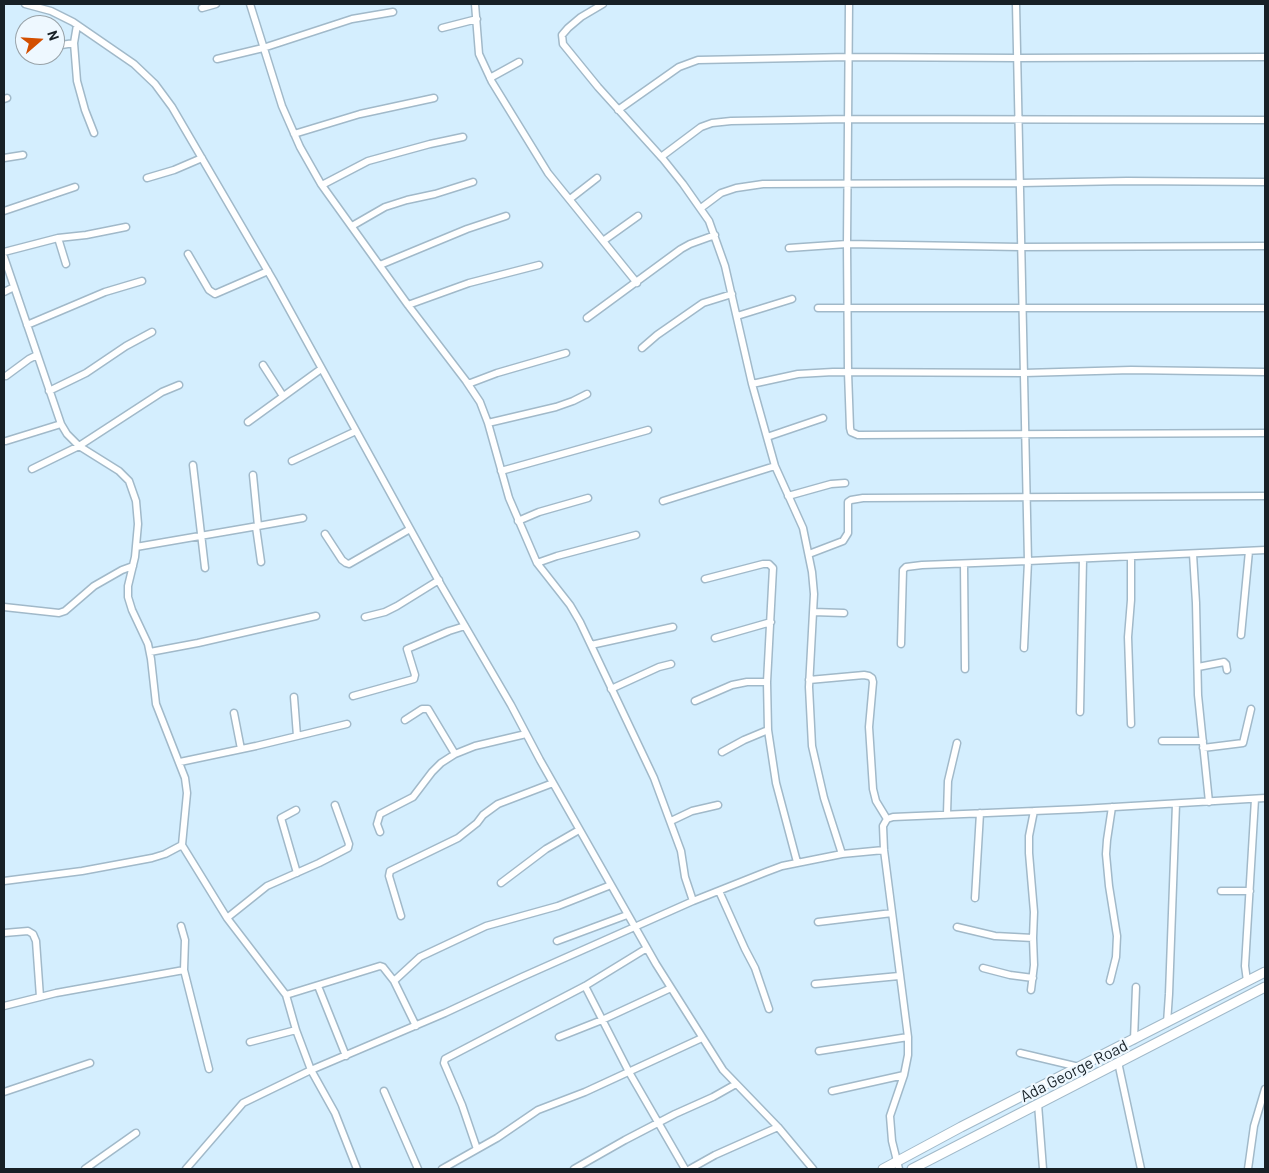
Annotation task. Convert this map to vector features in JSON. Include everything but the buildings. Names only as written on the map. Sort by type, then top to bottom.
[{"type":"main road","name":"Ada George Road","points":[[883,1169],[898,1166],[961,1128],[1265,972]]},
{"type":"main road","name":"Ada George Road","points":[[912,1169],[1265,987]]},
{"type":"street","points":[[26,4],[51,11],[78,25],[134,64],[155,84],[172,107],[268,271],[579,830],[671,988],[724,1070],[778,1127],[813,1169]]},
{"type":"street","points":[[202,8],[216,4]]},
{"type":"street","points":[[250,4],[282,106],[294,134],[322,186],[480,402],[518,520],[537,563],[570,605],[580,622],[654,778],[681,851],[685,877],[693,901]]},
{"type":"street","points":[[475,4],[479,54],[490,78],[548,173],[637,283]]},
{"type":"street","points":[[603,4],[581,17],[568,28],[562,35],[563,44],[618,110],[661,157],[701,208],[715,235],[732,294],[752,384],[775,466],[803,528],[812,572],[813,612],[809,680],[812,746],[824,798],[842,854]]},
{"type":"street","points":[[849,4],[847,244],[848,372],[851,432],[858,435],[1265,433]]},
{"type":"street","points":[[1016,4],[1021,309],[1028,561],[1024,648]]},
{"type":"street","points":[[217,59],[263,48],[352,19],[393,12]]},
{"type":"street","points":[[442,28],[477,19]]},
{"type":"street","points":[[78,25],[74,43],[77,81],[94,133]]},
{"type":"street","points":[[65,44],[74,43]]},
{"type":"street","points":[[618,110],[679,67],[698,60],[849,57],[1265,57]]},
{"type":"street","points":[[490,78],[519,62]]},
{"type":"street","points":[[294,134],[360,114],[434,98]]},
{"type":"street","points":[[661,157],[701,127],[712,123],[732,121],[849,119],[1265,120]]},
{"type":"street","points":[[322,186],[368,162],[430,144],[463,137]]},
{"type":"street","points":[[4,158],[23,155]]},
{"type":"street","points":[[147,178],[174,170],[202,158]]},
{"type":"street","points":[[570,199],[598,178]]},
{"type":"street","points":[[701,208],[721,193],[736,188],[763,184],[1127,181],[1265,182]]},
{"type":"street","points":[[352,226],[385,207],[473,182]]},
{"type":"street","points":[[4,211],[75,187]]},
{"type":"street","points":[[380,264],[467,229],[506,216]]},
{"type":"street","points":[[603,241],[638,216]]},
{"type":"street","points":[[4,252],[58,238],[126,227]]},
{"type":"street","points":[[587,318],[681,249],[715,235]]},
{"type":"street","points":[[58,238],[66,264]]},
{"type":"street","points":[[789,248],[847,244],[1020,247],[1265,246]]},
{"type":"street","points":[[188,254],[209,290],[215,294],[268,271]]},
{"type":"street","points":[[4,257],[61,424],[67,434],[79,446],[119,471],[129,481],[136,501],[138,524],[128,597],[148,644],[156,704],[180,762],[187,793],[182,845],[227,918],[286,995],[296,1030],[311,1070],[337,1117],[358,1169]]},
{"type":"street","points":[[408,305],[469,283],[539,265]]},
{"type":"street","points":[[27,325],[96,295],[142,281]]},
{"type":"street","points":[[4,292],[14,287]]},
{"type":"street","points":[[642,348],[657,335],[703,303],[732,294]]},
{"type":"street","points":[[737,316],[792,299]]},
{"type":"street","points":[[818,308],[1265,308]]},
{"type":"street","points":[[49,391],[86,373],[126,346],[152,332]]},
{"type":"street","points":[[468,384],[497,373],[566,353]]},
{"type":"street","points":[[6,376],[37,355]]},
{"type":"street","points":[[264,365],[283,396]]},
{"type":"street","points":[[248,422],[321,369]]},
{"type":"street","points":[[752,384],[798,374],[848,372],[1024,373],[1131,370],[1265,372]]},
{"type":"street","points":[[32,469],[79,446],[162,392],[179,385]]},
{"type":"street","points":[[488,423],[556,407],[587,394]]},
{"type":"street","points":[[767,437],[823,418]]},
{"type":"street","points":[[6,441],[61,424]]},
{"type":"street","points":[[501,471],[648,430]]},
{"type":"street","points":[[292,461],[356,431]]},
{"type":"street","points":[[193,465],[205,568]]},
{"type":"street","points":[[663,501],[775,466]]},
{"type":"street","points":[[253,475],[261,562]]},
{"type":"street","points":[[788,496],[831,484],[845,483]]},
{"type":"street","points":[[809,554],[843,541],[848,533],[848,502],[863,498],[1265,496]]},
{"type":"street","points":[[518,520],[538,512],[588,498]]},
{"type":"street","points":[[136,547],[303,518]]},
{"type":"street","points":[[325,534],[342,560],[349,564],[410,529]]},
{"type":"street","points":[[537,563],[636,535]]},
{"type":"street","points":[[901,644],[904,570],[906,567],[1265,550]]},
{"type":"street","points":[[1241,635],[1249,551]]},
{"type":"street","points":[[1193,554],[1198,695],[1209,802]]},
{"type":"street","points":[[1131,557],[1131,600],[1128,637],[1131,724]]},
{"type":"street","points":[[1080,712],[1083,559]]},
{"type":"street","points":[[705,579],[763,564],[772,565],[767,682],[768,730],[776,783],[797,862]]},
{"type":"street","points":[[964,564],[965,670]]},
{"type":"street","points":[[4,606],[59,613],[65,611],[94,586],[133,566]]},
{"type":"street","points":[[365,617],[386,612],[439,580]]},
{"type":"street","points":[[813,612],[844,613]]},
{"type":"street","points":[[150,652],[316,616]]},
{"type":"street","points":[[715,638],[770,622]]},
{"type":"street","points":[[354,696],[414,679],[415,675],[407,649],[465,626]]},
{"type":"street","points":[[591,645],[673,627]]},
{"type":"street","points":[[1198,667],[1224,662],[1227,670]]},
{"type":"street","points":[[611,689],[659,667],[671,664]]},
{"type":"street","points":[[809,680],[864,675],[872,678],[869,727],[873,788],[876,801],[887,819]]},
{"type":"street","points":[[695,701],[732,686],[748,682],[767,682]]},
{"type":"street","points":[[294,697],[298,736]]},
{"type":"street","points":[[405,720],[426,708],[438,724],[455,754]]},
{"type":"street","points":[[1162,741],[1203,744],[1243,743],[1252,709]]},
{"type":"street","points":[[234,713],[241,749]]},
{"type":"street","points":[[180,762],[347,724]]},
{"type":"street","points":[[722,752],[768,730]]},
{"type":"street","points":[[380,832],[378,824],[380,814],[413,797],[441,763],[455,754],[492,741],[526,734]]},
{"type":"street","points":[[947,814],[948,781],[957,743]]},
{"type":"street","points":[[401,916],[389,872],[458,838],[498,804],[553,783]]},
{"type":"street","points":[[898,1166],[889,1127],[890,1116],[904,1075],[908,1055],[908,1037],[884,850],[884,826],[887,819],[893,816],[1112,808],[1265,798]]},
{"type":"street","points":[[1247,981],[1246,966],[1255,799]]},
{"type":"street","points":[[1166,1023],[1169,994],[1176,804]]},
{"type":"street","points":[[227,918],[260,890],[348,848],[348,841],[335,805]]},
{"type":"street","points":[[671,821],[692,811],[718,805]]},
{"type":"street","points":[[1110,981],[1116,957],[1117,936],[1106,854],[1112,808]]},
{"type":"street","points":[[296,810],[282,817],[281,820],[297,873]]},
{"type":"street","points":[[1031,990],[1033,978],[1034,912],[1029,836],[1034,811]]},
{"type":"street","points":[[975,898],[980,813]]},
{"type":"street","points":[[501,883],[546,849],[579,830]]},
{"type":"street","points":[[4,881],[82,871],[152,858],[182,845]]},
{"type":"street","points":[[186,1169],[244,1103],[311,1070],[416,1026],[693,901],[766,872],[797,862],[842,854],[884,850]]},
{"type":"street","points":[[394,981],[420,957],[486,926],[558,906],[611,885]]},
{"type":"street","points":[[719,891],[755,968],[769,1009]]},
{"type":"street","points":[[1222,891],[1250,891]]},
{"type":"street","points":[[818,922],[892,913]]},
{"type":"street","points":[[557,941],[627,915]]},
{"type":"street","points":[[182,926],[185,940],[184,970],[209,1069]]},
{"type":"street","points":[[957,927],[996,936],[1033,938]]},
{"type":"street","points":[[4,932],[28,932],[32,934],[36,941],[40,997]]},
{"type":"street","points":[[477,1149],[444,1059],[585,986],[647,948]]},
{"type":"street","points":[[286,995],[380,966],[383,967],[394,981],[416,1026]]},
{"type":"street","points":[[984,968],[1010,975],[1033,978]]},
{"type":"street","points":[[4,1006],[40,997],[184,970]]},
{"type":"street","points":[[815,984],[899,976]]},
{"type":"street","points":[[318,986],[346,1056]]},
{"type":"street","points":[[585,986],[629,1072],[685,1169]]},
{"type":"street","points":[[1134,1040],[1136,986]]},
{"type":"street","points":[[559,1037],[602,1020],[671,988]]},
{"type":"street","points":[[250,1042],[296,1030]]},
{"type":"street","points":[[819,1051],[908,1037]]},
{"type":"street","points":[[442,1169],[497,1138],[538,1110],[585,1092],[702,1038]]},
{"type":"street","points":[[1020,1053],[1081,1068]]},
{"type":"street","points":[[1118,1062],[1141,1169]]},
{"type":"street","points":[[4,1092],[90,1063]]},
{"type":"street","points":[[832,1090],[904,1075]]},
{"type":"street","points":[[574,1169],[658,1123],[736,1084]]},
{"type":"street","points":[[1248,1169],[1254,1126],[1265,1088]]},
{"type":"street","points":[[384,1091],[418,1169]]},
{"type":"street","points":[[1038,1104],[1043,1169]]},
{"type":"street","points":[[690,1169],[778,1127]]},
{"type":"street","points":[[85,1169],[136,1133]]}]
